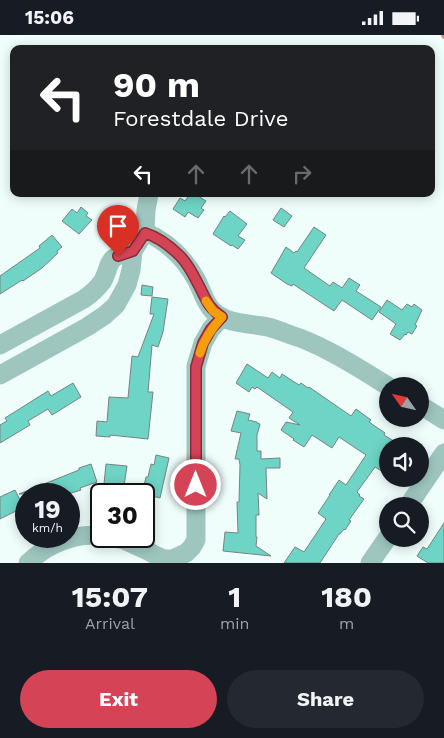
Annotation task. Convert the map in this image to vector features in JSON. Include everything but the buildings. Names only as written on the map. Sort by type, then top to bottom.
[{"type":"street","points":[[0,375],[87,327],[116,305],[127,285],[133,251],[145,233],[148,197]]},
{"type":"street","points":[[145,233],[156,237],[182,257],[197,281],[207,304],[222,317],[232,321],[269,328],[302,339],[329,351],[379,381]]},
{"type":"street","points":[[0,345],[94,292],[108,272],[112,259],[133,251]]},
{"type":"street","points":[[142,548],[164,559],[173,559],[186,553],[196,539],[196,367],[203,343],[211,329],[222,317]]},
{"type":"street","points":[[429,410],[444,419]]},
{"type":"street","points":[[414,497],[444,453]]},
{"type":"street","points":[[28,563],[42,552],[59,543],[78,537],[90,536]]},
{"type":"street","points":[[370,563],[381,547]]},
{"type":"slow traffic","points":[[200,353],[211,329],[222,317],[213,311],[206,301]]},
{"type":"route","points":[[118,256],[133,251],[145,233],[156,237],[182,257],[197,281],[207,304],[222,317],[211,329],[203,343],[196,367],[196,485]]}]
